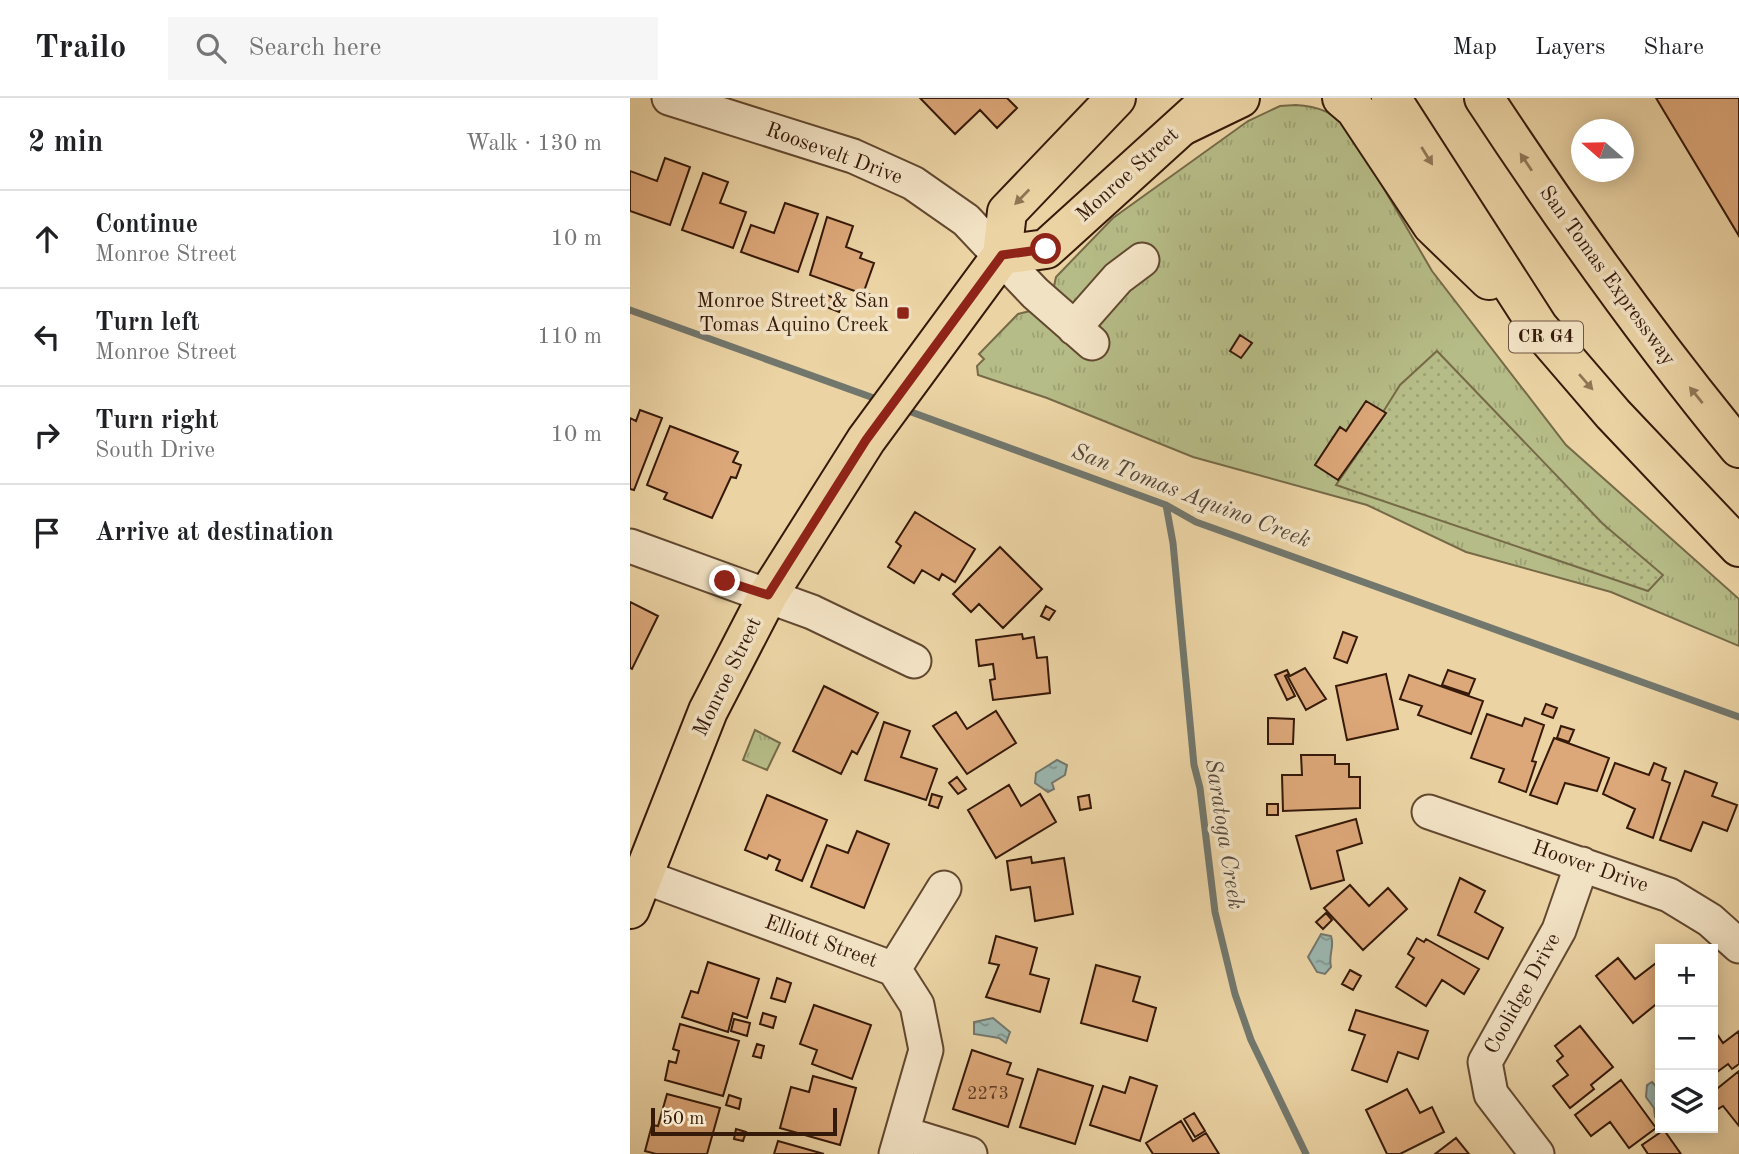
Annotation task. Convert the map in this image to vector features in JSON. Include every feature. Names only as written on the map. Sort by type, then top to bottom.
[{"type":"main road","points":[[1002,255],[1007,212],[1116,98]]},
{"type":"main road","name":"Monroe Street","points":[[636,892],[708,711],[768,595],[866,440],[905,384],[1002,255],[1046,249],[1212,98]]},
{"type":"main road","points":[[1184,125],[1240,98]]},
{"type":"main road","points":[[1342,98],[1355,109],[1432,225],[1539,328]]},
{"type":"main road","name":"CR G4","points":[[1391,98],[1539,328],[1632,434],[1739,547]]},
{"type":"main road","name":"San Tomas Expressway","points":[[1484,98],[1577,239],[1664,357],[1739,447]]},
{"type":"street","name":"Roosevelt Drive","points":[[669,98],[728,108],[771,128],[897,174],[966,220],[1002,255],[1035,293],[1083,335],[1118,278],[1142,260]]},
{"type":"street","points":[[630,546],[812,612],[914,661]]},
{"type":"street","name":"Hoover Drive","points":[[1429,812],[1669,895],[1710,920],[1739,946]]},
{"type":"street","name":"Coolidge Drive","points":[[1537,1154],[1491,1094],[1485,1062],[1559,930],[1582,864]]},
{"type":"street","points":[[894,969],[944,888]]},
{"type":"street","name":"Elliott Street","points":[[636,892],[894,969],[917,1005],[926,1050],[899,1143]]},
{"type":"street","points":[[899,1143],[970,1154]]},
{"type":"green space","points":[[1296,105],[1324,111],[1337,117],[1348,127],[1432,271],[1566,445],[1739,599],[1739,646],[1611,592],[1466,552],[1367,505],[1193,457],[1047,398],[978,375],[977,366],[984,359],[979,354],[1018,314],[1030,311],[1054,286],[1056,277],[1113,218],[1248,121],[1280,106]]},
{"type":"green space","points":[[1437,351],[1603,524],[1663,575],[1648,591],[1336,485],[1385,414],[1383,412],[1400,385]]},
{"type":"green space","points":[[755,730],[780,743],[767,770],[743,760]]},
{"type":"water","points":[[1057,760],[1067,765],[1065,775],[1052,783],[1054,789],[1048,792],[1035,783],[1036,773]]},
{"type":"water","points":[[1321,934],[1331,936],[1332,940],[1331,967],[1325,974],[1317,972],[1308,957]]},
{"type":"water","points":[[993,1018],[1010,1032],[1006,1043],[999,1038],[974,1034],[974,1022]]},
{"type":"water","points":[[1652,1082],[1655,1085],[1655,1117],[1654,1108],[1646,1097],[1647,1085]]},
{"type":"building","points":[[920,98],[1007,98],[1017,108],[997,128],[980,110],[955,134]]},
{"type":"building","points":[[1656,98],[1739,98],[1739,236]]},
{"type":"building","points":[[665,158],[690,167],[670,225],[630,211],[630,171],[657,181]]},
{"type":"building","points":[[703,173],[728,182],[720,203],[746,212],[733,248],[682,230]]},
{"type":"building","points":[[785,203],[818,214],[798,272],[741,252],[751,225],[774,233]]},
{"type":"building","points":[[827,217],[853,226],[846,247],[862,253],[860,258],[874,263],[863,294],[810,275]]},
{"type":"building","points":[[866,293],[874,296],[870,309],[862,306]]},
{"type":"building","points":[[823,294],[843,301],[839,312],[819,304]]},
{"type":"building","points":[[1240,335],[1252,343],[1241,358],[1230,351]]},
{"type":"building","points":[[1366,401],[1386,413],[1338,480],[1315,465],[1340,427],[1346,431]]},
{"type":"building","points":[[640,410],[662,418],[634,490],[630,489],[630,418],[636,421]]},
{"type":"building","points":[[670,426],[738,452],[733,462],[741,465],[736,478],[731,477],[712,518],[664,499],[667,493],[647,485]]},
{"type":"building","points":[[915,512],[975,549],[955,582],[942,574],[939,580],[922,570],[914,583],[888,567],[901,546],[896,542]]},
{"type":"building","points":[[1000,547],[1042,589],[1003,628],[979,604],[971,612],[953,594]]},
{"type":"building","points":[[630,602],[658,616],[632,669],[630,668]]},
{"type":"building","points":[[1046,606],[1055,611],[1049,620],[1041,616]]},
{"type":"building","points":[[1343,632],[1357,637],[1347,663],[1334,658]]},
{"type":"building","points":[[1022,634],[1023,639],[1034,637],[1037,658],[1047,657],[1050,693],[993,700],[990,680],[995,679],[993,664],[979,666],[976,640]]},
{"type":"building","points":[[1305,668],[1326,699],[1306,710],[1288,677]]},
{"type":"building","points":[[1287,670],[1289,674],[1285,676],[1295,696],[1287,700],[1275,675]]},
{"type":"building","points":[[1448,670],[1475,679],[1469,694],[1442,685]]},
{"type":"building","points":[[1386,674],[1398,729],[1347,740],[1336,686]]},
{"type":"building","points":[[1409,675],[1483,701],[1471,734],[1418,715],[1422,706],[1400,699]]},
{"type":"building","points":[[824,686],[878,713],[857,754],[852,751],[841,774],[793,751]]},
{"type":"building","points":[[1546,704],[1557,708],[1553,718],[1542,714]]},
{"type":"building","points":[[996,711],[1016,743],[967,774],[933,726],[956,712],[967,729]]},
{"type":"building","points":[[1487,714],[1522,726],[1525,718],[1544,725],[1532,761],[1536,762],[1526,792],[1499,782],[1504,769],[1471,758]]},
{"type":"building","points":[[1268,718],[1294,719],[1293,744],[1268,744]]},
{"type":"building","points":[[884,722],[910,731],[901,757],[937,769],[926,800],[865,780]]},
{"type":"building","points":[[1561,726],[1574,730],[1569,742],[1557,738]]},
{"type":"building","points":[[1554,738],[1609,758],[1597,791],[1565,783],[1557,804],[1530,795]]},
{"type":"building","points":[[1301,755],[1335,755],[1335,764],[1349,764],[1349,777],[1360,777],[1360,808],[1283,811],[1282,775],[1302,775]]},
{"type":"building","points":[[1615,763],[1649,775],[1654,763],[1666,768],[1662,780],[1670,783],[1653,838],[1627,828],[1635,809],[1603,794]]},
{"type":"building","points":[[1685,771],[1717,783],[1712,796],[1737,805],[1727,831],[1703,822],[1691,851],[1660,840]]},
{"type":"building","points":[[957,777],[966,789],[958,794],[949,783]]},
{"type":"building","points":[[1009,785],[1021,806],[1040,794],[1056,822],[996,858],[968,810]]},
{"type":"building","points":[[932,794],[942,797],[938,808],[929,805]]},
{"type":"building","points":[[767,795],[827,820],[802,881],[776,870],[780,860],[769,855],[767,859],[745,850]]},
{"type":"building","points":[[1089,795],[1091,808],[1080,810],[1078,797]]},
{"type":"building","points":[[1267,804],[1278,804],[1278,815],[1267,815]]},
{"type":"building","points":[[1356,819],[1362,843],[1337,851],[1344,880],[1311,889],[1296,836]]},
{"type":"building","points":[[857,831],[889,844],[864,908],[811,887],[827,845],[848,853]]},
{"type":"building","points":[[1031,857],[1032,863],[1064,858],[1073,914],[1035,921],[1030,887],[1011,890],[1007,861]]},
{"type":"building","points":[[1460,878],[1485,891],[1475,912],[1503,928],[1488,959],[1438,935]]},
{"type":"building","points":[[1350,885],[1369,906],[1388,888],[1407,909],[1363,950],[1324,908]]},
{"type":"building","points":[[1326,913],[1332,920],[1323,929],[1316,922]]},
{"type":"building","points":[[996,936],[1037,948],[1030,974],[1049,979],[1040,1012],[986,997],[999,965],[989,963]]},
{"type":"building","points":[[1417,938],[1424,942],[1426,939],[1479,969],[1464,994],[1442,980],[1426,1006],[1396,987],[1414,958],[1408,954]]},
{"type":"building","points":[[1618,958],[1635,979],[1655,964],[1655,1005],[1633,1023],[1596,976]]},
{"type":"building","points":[[708,962],[759,979],[747,1018],[733,1013],[728,1032],[682,1017],[691,991],[698,993]]},
{"type":"building","points":[[1096,965],[1140,977],[1133,1001],[1156,1008],[1147,1041],[1081,1023]]},
{"type":"building","points":[[1350,970],[1361,976],[1353,990],[1342,984]]},
{"type":"building","points":[[777,978],[791,983],[785,1002],[771,998]]},
{"type":"building","points":[[814,1005],[871,1025],[852,1079],[812,1064],[817,1050],[800,1044]]},
{"type":"building","points":[[1356,1010],[1428,1031],[1418,1059],[1398,1052],[1387,1082],[1352,1070],[1365,1035],[1349,1030]]},
{"type":"building","points":[[763,1013],[776,1017],[773,1028],[760,1024]]},
{"type":"building","points":[[734,1019],[750,1023],[747,1036],[731,1031]]},
{"type":"building","points":[[680,1024],[739,1041],[723,1096],[665,1080],[669,1061],[676,1063],[679,1051],[673,1049]]},
{"type":"building","points":[[1580,1026],[1613,1067],[1591,1085],[1594,1089],[1570,1108],[1553,1086],[1568,1075],[1557,1061],[1563,1056],[1555,1046]]},
{"type":"building","points":[[1739,1031],[1739,1064],[1732,1069],[1728,1064],[1718,1071],[1718,1036],[1723,1043]]},
{"type":"building","points":[[757,1044],[764,1046],[761,1058],[753,1056]]},
{"type":"building","points":[[972,1050],[1011,1063],[1007,1074],[1023,1079],[1008,1127],[953,1109]]},
{"type":"building","points":[[1038,1069],[1093,1086],[1075,1144],[1020,1127]]},
{"type":"building","points":[[1739,1071],[1739,1126],[1723,1106],[1718,1109],[1718,1088]]},
{"type":"building","points":[[813,1076],[856,1088],[840,1145],[780,1128],[791,1087],[809,1092]]},
{"type":"building","points":[[1130,1077],[1157,1086],[1140,1141],[1090,1125],[1103,1086],[1125,1093]]},
{"type":"building","points":[[1621,1080],[1655,1129],[1629,1148],[1610,1122],[1591,1136],[1575,1115]]},
{"type":"building","points":[[1407,1089],[1420,1113],[1432,1107],[1444,1132],[1400,1154],[1387,1154],[1366,1110]]},
{"type":"building","points":[[667,1094],[720,1108],[707,1154],[656,1154],[645,1151],[652,1125],[658,1126]]},
{"type":"building","points":[[729,1095],[741,1099],[739,1109],[726,1105]]},
{"type":"building","points":[[1194,1113],[1205,1131],[1195,1137],[1184,1119]]},
{"type":"building","points":[[1181,1121],[1193,1141],[1206,1133],[1219,1154],[1153,1154],[1146,1143]]},
{"type":"building","points":[[736,1129],[746,1132],[743,1141],[734,1139]]},
{"type":"building","points":[[1660,1133],[1666,1133],[1681,1154],[1648,1154],[1642,1145]]},
{"type":"building","points":[[1456,1138],[1469,1154],[1435,1154]]},
{"type":"building","points":[[778,1141],[824,1154],[774,1154]]},
{"type":"waterway","name":"San Tomas Aquino Creek","points":[[630,310],[882,401]]},
{"type":"waterway","name":"San Tomas Aquino Creek","points":[[903,409],[1166,505],[1196,522],[1739,717]]},
{"type":"waterway","name":"Saratoga Creek","points":[[1166,505],[1173,543],[1194,765],[1200,788],[1215,912],[1235,994],[1251,1040],[1306,1154]]},
{"type":"place","name":"Monroe Street & San Tomas Aquino Creek","points":[[903,313]]},
{"type":"route","points":[[725,581],[768,595],[866,440],[1002,255],[1046,249]]}]
